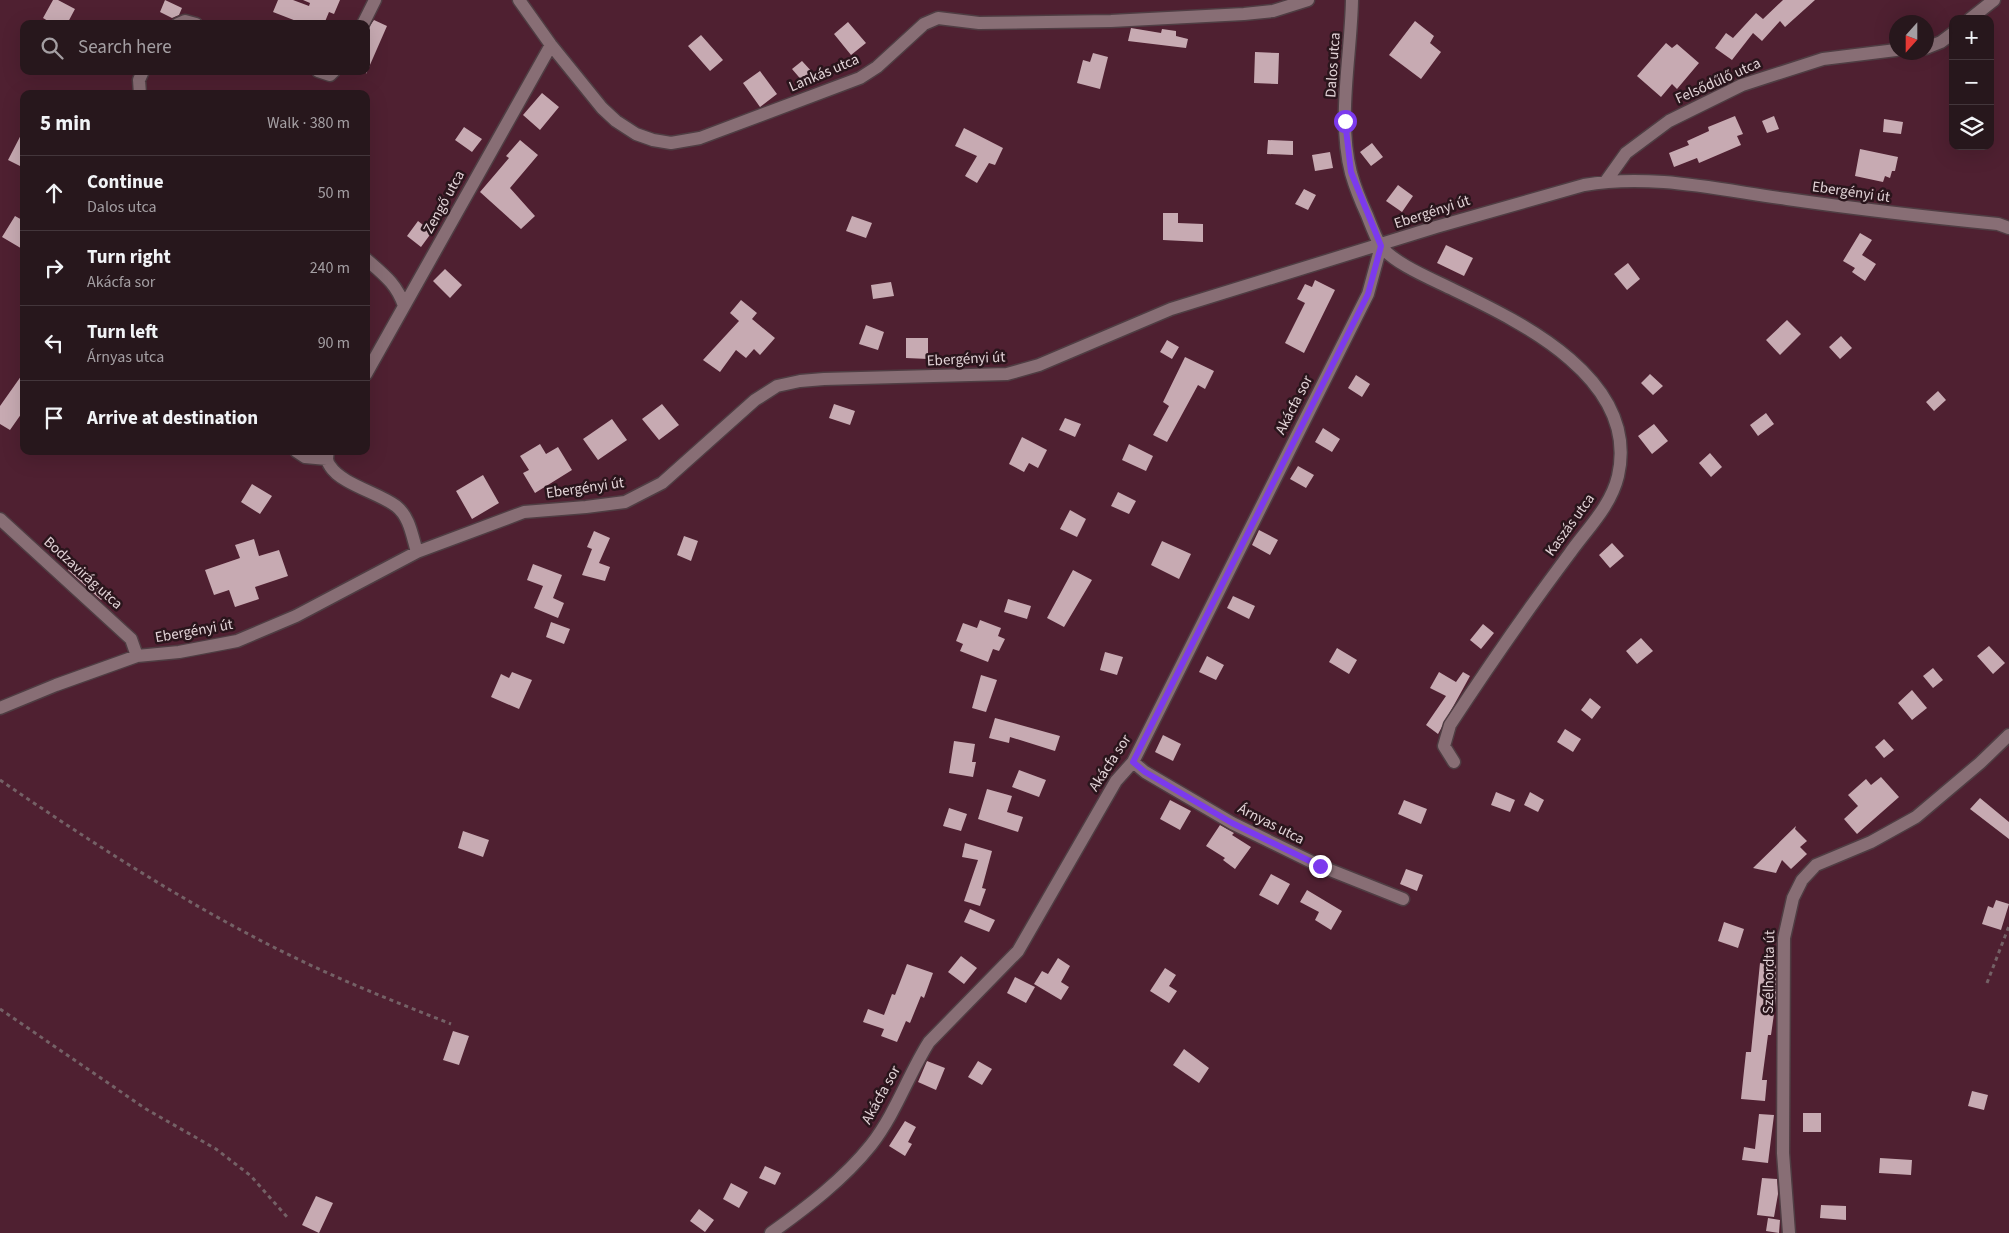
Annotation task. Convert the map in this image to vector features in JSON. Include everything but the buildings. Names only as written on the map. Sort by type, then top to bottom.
[{"type":"street","points":[[365,20],[375,0]]},
{"type":"street","name":"Lankás utca","points":[[519,0],[551,45],[602,108],[616,121],[636,134],[671,143],[700,138],[860,78],[877,67],[924,24],[938,18],[979,23],[1111,21],[1273,11],[1308,0]]},
{"type":"street","name":"Dalos utca","points":[[1352,0],[1345,121],[1351,172],[1381,246]]},
{"type":"street","points":[[1975,15],[1994,0]]},
{"type":"street","points":[[1934,45],[1949,36]]},
{"type":"street","name":"Zengő utca","points":[[370,367],[551,45]]},
{"type":"street","name":"Felsődűlő utca","points":[[1606,181],[1626,153],[1670,121],[1742,85],[1823,59],[1889,51]]},
{"type":"street","points":[[140,90],[139,80],[141,75]]},
{"type":"street","name":"Ebergényi út","points":[[0,708],[56,684],[137,656],[179,652],[237,641],[296,616],[417,552],[524,512],[586,508],[625,502],[662,483],[755,400],[777,386],[800,380],[1007,374],[1039,365],[1171,309],[1381,246],[1486,212],[1606,181],[1671,183],[1878,212],[1998,224],[2009,228]]},
{"type":"street","name":"Kaszás utca","points":[[1381,246],[1401,263],[1501,312],[1532,330],[1563,353],[1589,377],[1607,405],[1617,428],[1621,454],[1618,477],[1601,512],[1570,552],[1450,725],[1444,746],[1454,762]]},
{"type":"street","name":"Akácfa sor","points":[[771,1233],[828,1188],[871,1145],[893,1112],[918,1059],[929,1042],[1018,951],[1116,781],[1133,762],[1368,294],[1381,246]]},
{"type":"street","points":[[370,263],[392,282],[399,292],[404,306]]},
{"type":"street","points":[[302,455],[305,457],[327,455],[330,467],[347,480],[397,507],[408,520],[417,552]]},
{"type":"street","name":"Bodzavirág utca","points":[[0,519],[131,639],[137,656]]},
{"type":"street","name":"Szélhordta út","points":[[1789,1233],[1784,1153],[1784,938],[1793,898],[1802,880],[1816,865],[1871,842],[1916,816],[1980,763],[2009,735]]},
{"type":"street","name":"Árnyas utca","points":[[1133,762],[1145,772],[1232,823],[1320,866],[1403,899]]},
{"type":"path","points":[[0,780],[66,825],[208,911],[308,964],[451,1024]]},
{"type":"path","points":[[1987,983],[2009,926]]},
{"type":"path","points":[[0,1009],[146,1109],[216,1149],[251,1176],[288,1218]]},
{"type":"shaded area","points":[[0,0],[2009,0],[2009,1233],[0,1233]]},
{"type":"route","points":[[1320,866],[1232,823],[1145,772],[1133,762],[1368,294],[1381,246],[1363,206],[1351,172],[1345,121]]}]
